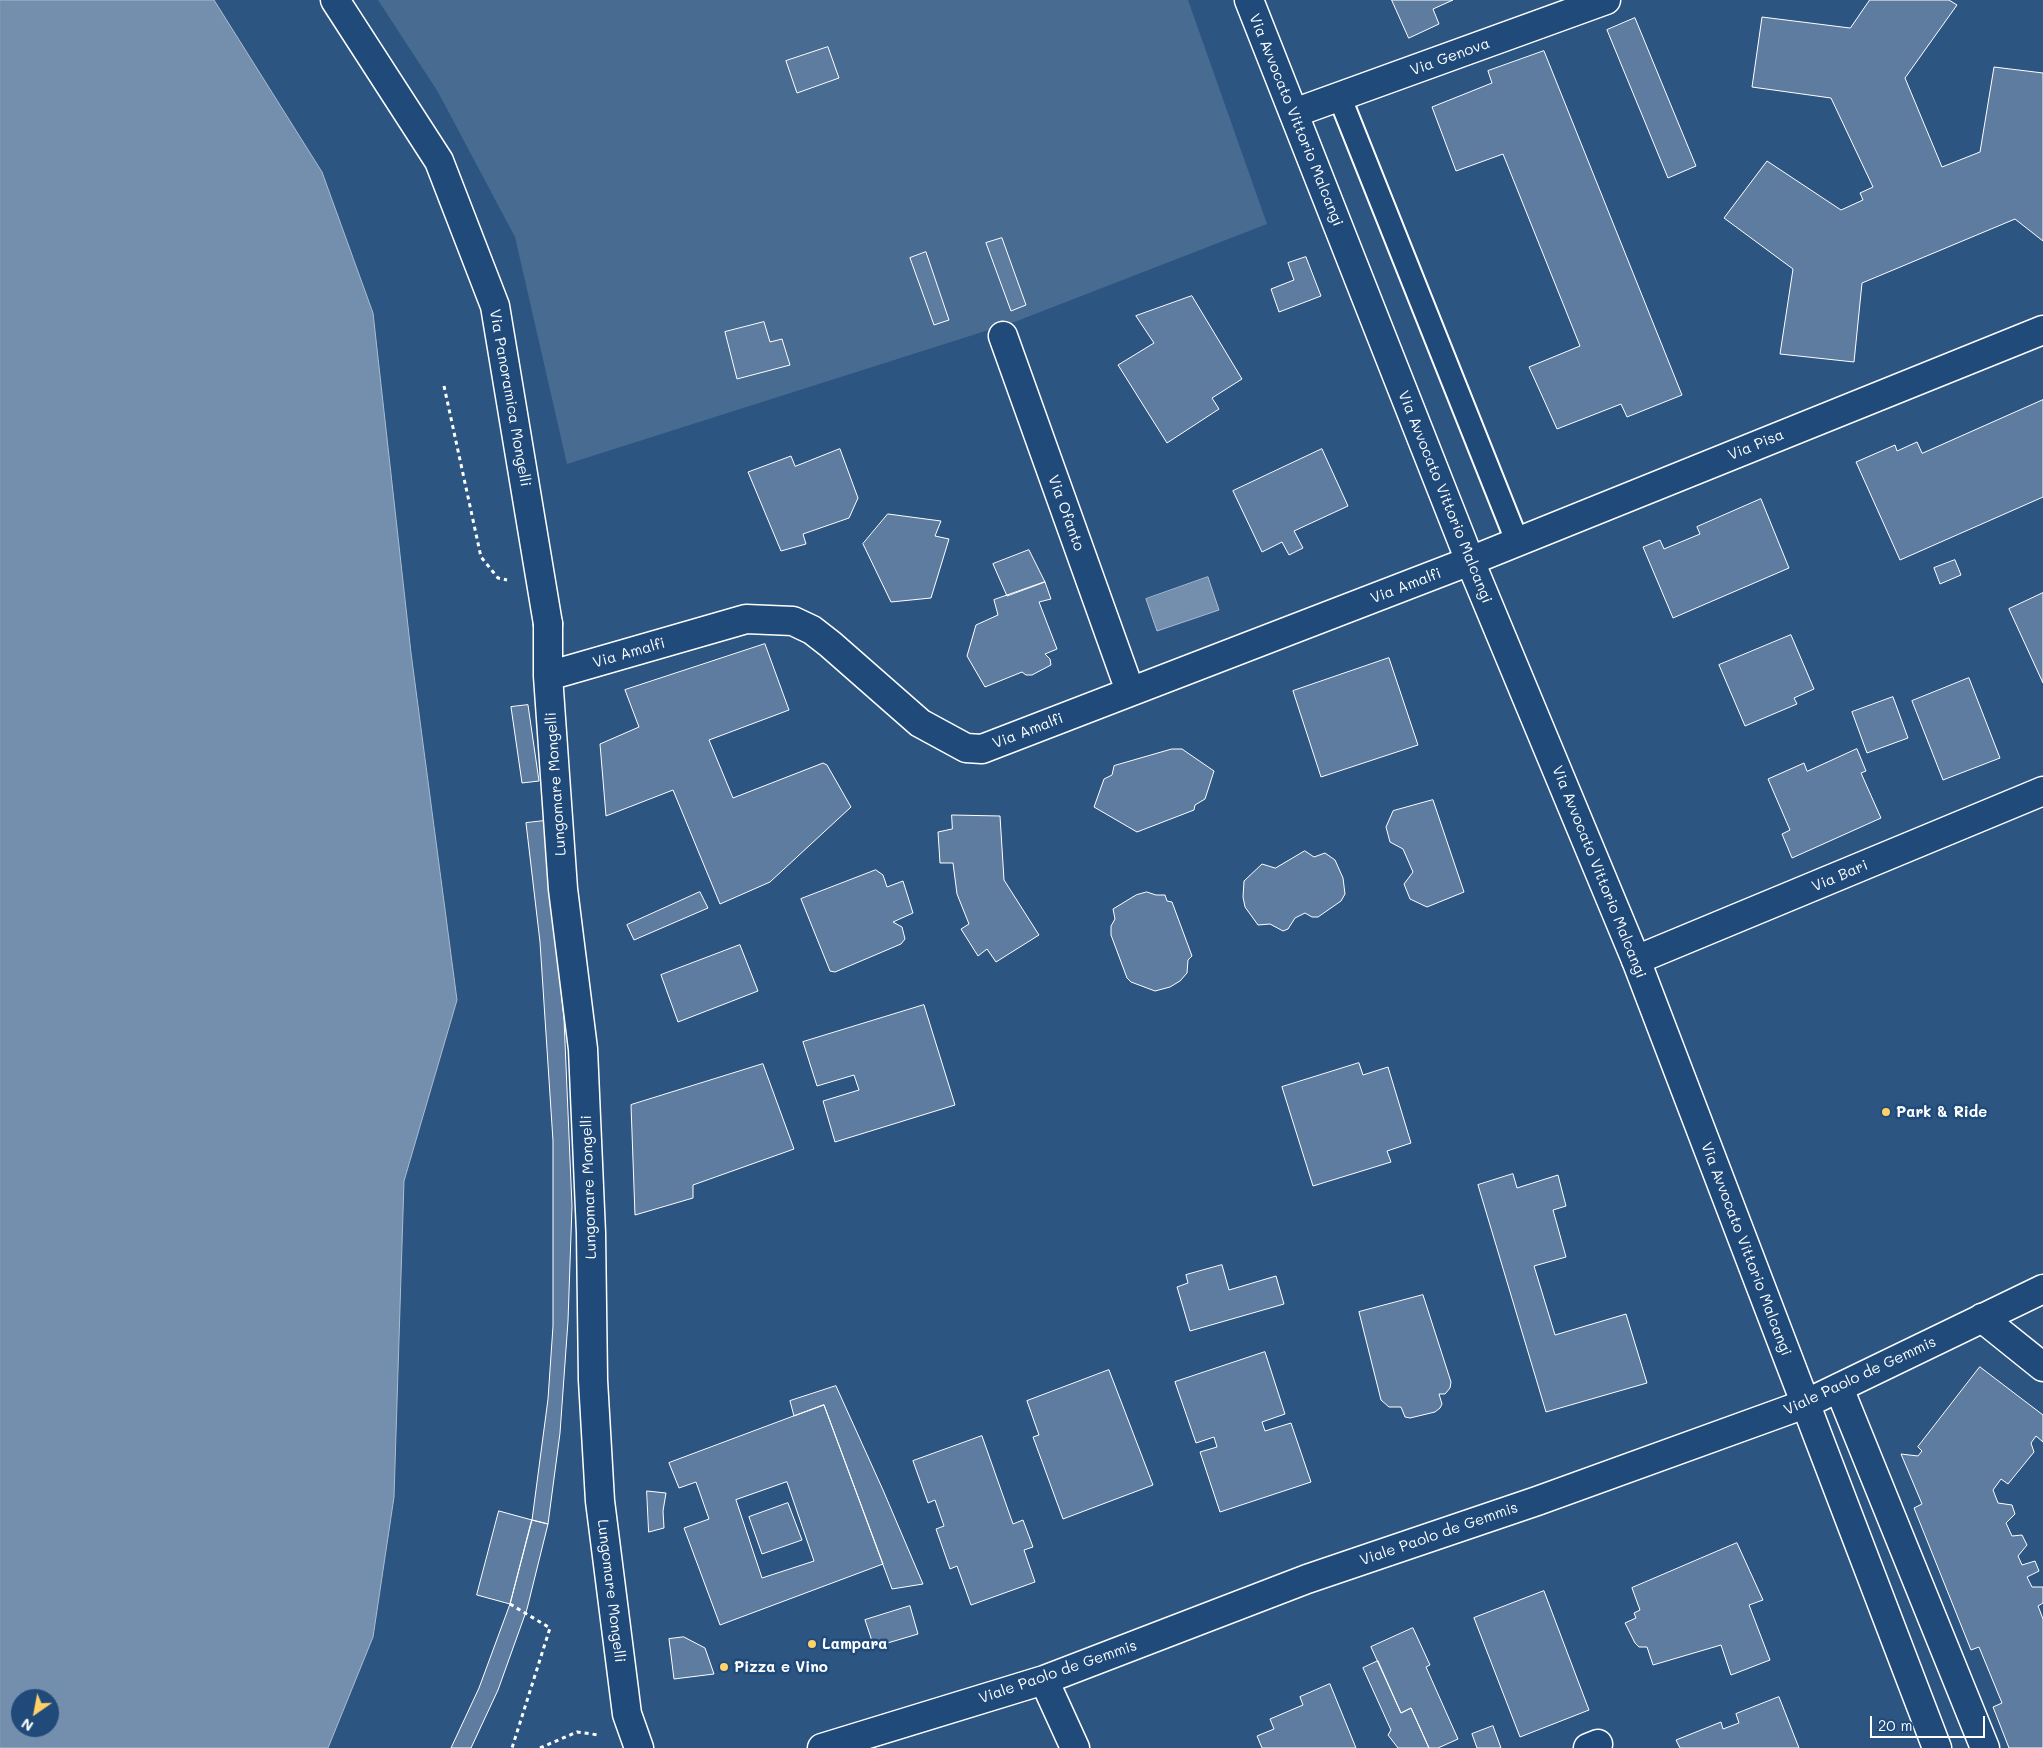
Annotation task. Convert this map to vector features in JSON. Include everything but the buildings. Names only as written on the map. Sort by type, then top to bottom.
[{"type":"street","name":"Via Panoramica Mongelli","points":[[335,0],[439,160],[495,306],[548,624]]},
{"type":"street","name":"Via Avvocato Vittorio Malcangi","points":[[1249,0],[1457,529],[1636,960],[1937,1748]]},
{"type":"street","name":"Via Genova","points":[[1294,113],[1340,98],[1606,0]]},
{"type":"street","name":"Via Pisa","points":[[1470,561],[2043,330]]},
{"type":"street","name":"Via Ofanto","points":[[1003,336],[1130,691]]},
{"type":"street","name":"Via Amalfi","points":[[548,676],[746,619],[771,619],[793,622],[812,630],[920,723],[966,748],[982,749],[1470,561]]},
{"type":"street","name":"Lungomare Mongelli","points":[[548,624],[548,676],[563,889],[583,1048],[591,1233],[593,1380],[600,1501],[627,1714],[637,1744]]},
{"type":"street","name":"Via Bari","points":[[1636,960],[2043,791]]},
{"type":"street","name":"Viale Paolo de Gemmis","points":[[822,1748],[1044,1680],[1307,1579],[1537,1501],[1805,1404],[2043,1289]]},
{"type":"street","points":[[1982,1318],[2043,1367]]},
{"type":"street","points":[[1839,1388],[1985,1748]]},
{"type":"street","points":[[1044,1680],[1075,1748]]},
{"type":"lane","points":[[1340,98],[1517,541]]},
{"type":"path","points":[[444,386],[481,557],[498,578],[542,585]]},
{"type":"path","points":[[510,1604],[550,1628],[512,1748]]},
{"type":"path","points":[[540,1748],[577,1732],[637,1744]]},
{"type":"shaded area","points":[[0,0],[214,0],[322,172],[373,313],[411,653],[457,1000],[404,1181],[394,1497],[373,1637],[328,1748],[0,1748]]},
{"type":"shaded area","points":[[378,0],[1188,0],[1267,224],[1017,321],[567,464],[515,237],[438,92]]},
{"type":"shaded area","points":[[1208,577],[1219,610],[1157,631],[1146,599]]},
{"type":"place","name":"Park & Ride","points":[[1886,1112]]},
{"type":"place","name":"Lampara","points":[[812,1644]]},
{"type":"place","name":"Pizza e Vino","points":[[724,1667]]}]
